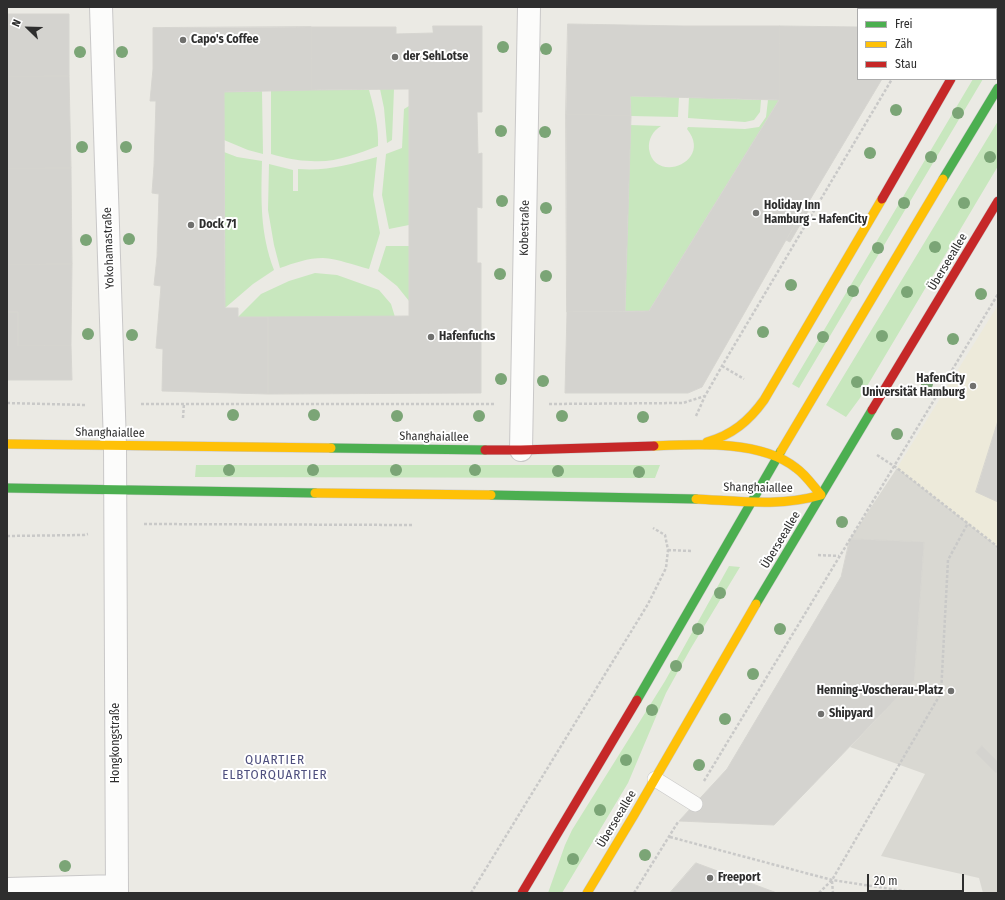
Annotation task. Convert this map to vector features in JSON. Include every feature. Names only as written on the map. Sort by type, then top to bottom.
[{"type":"main road","points":[[700,444],[728,434],[745,423],[755,413],[768,394],[950,80]]},
{"type":"main road","points":[[522,893],[644,689],[778,457],[998,88]]},
{"type":"main road","name":"Überseeallee","points":[[587,893],[821,495],[998,200]]},
{"type":"main road","name":"Shanghaiallee","points":[[7,444],[521,450],[700,444],[733,446],[778,457],[797,468],[821,495],[804,500],[776,503],[659,498],[7,488]]},
{"type":"street","name":"Yokohamastraße","points":[[101,7],[114,404],[115,489]]},
{"type":"street","name":"Kobestraße","points":[[521,450],[529,7]]},
{"type":"street","name":"Hongkongstraße","points":[[7,889],[117,890],[115,489]]},
{"type":"lane","points":[[655,779],[693,802]]},
{"type":"path","points":[[7,404],[683,403],[706,396],[722,366],[891,80]]},
{"type":"path","points":[[796,222],[805,226]]},
{"type":"path","points":[[634,893],[693,802],[998,294]]},
{"type":"path","points":[[722,366],[746,380]]},
{"type":"path","points":[[873,453],[894,465],[998,547]]},
{"type":"path","points":[[819,893],[832,880],[941,693],[948,560],[968,523]]},
{"type":"path","points":[[7,536],[84,535],[115,524],[418,525]]},
{"type":"path","points":[[471,893],[648,604],[666,568],[668,550],[665,535],[647,524]]},
{"type":"path","points":[[670,837],[832,880],[917,893]]},
{"type":"path","points":[[832,880],[834,893]]},
{"type":"shaded area","name":"HafenCity Universität Hamburg","points":[[998,305],[998,547],[897,468]]},
{"type":"shaded area","name":"Henning-Voscherau-Platz","points":[[897,468],[998,547],[998,893],[983,893],[979,878],[881,856],[925,774],[850,747],[914,680],[924,542],[850,539]]},
{"type":"green space","points":[[972,80],[982,80],[799,388],[792,384]]},
{"type":"green space","points":[[380,89],[394,89],[392,140],[387,143],[384,108]]},
{"type":"green space","points":[[271,90],[369,90],[377,125],[378,146],[329,161],[301,160],[271,154]]},
{"type":"green space","points":[[262,91],[263,154],[248,150],[224,140],[224,92]]},
{"type":"green space","points":[[630,96],[679,97],[678,117],[631,116]]},
{"type":"green space","points":[[689,97],[761,100],[760,112],[754,120],[745,122],[688,118]]},
{"type":"green space","points":[[768,100],[779,100],[649,311],[625,311],[630,125],[661,126],[652,136],[649,142],[649,149],[653,160],[661,166],[670,167],[680,165],[688,159],[693,151],[693,141],[687,129],[688,127],[745,129],[759,127],[766,117]]},
{"type":"green space","points":[[409,106],[409,225],[389,229],[382,195],[386,154],[402,148],[404,109]]},
{"type":"green space","points":[[998,121],[998,166],[860,398],[846,417],[826,405]]},
{"type":"green space","points":[[224,152],[237,157],[262,161],[262,216],[266,243],[274,270],[253,284],[225,308]]},
{"type":"green space","points":[[377,157],[373,195],[380,233],[369,269],[323,258],[306,260],[280,268],[274,245],[268,210],[269,164],[293,170],[293,191],[298,191],[298,169],[329,168]]},
{"type":"green space","points":[[386,246],[409,246],[409,301],[397,286],[378,271]]},
{"type":"green space","points":[[315,273],[337,275],[379,290],[391,304],[395,317],[238,317],[261,294],[289,281]]},
{"type":"green space","points":[[196,465],[660,465],[655,478],[195,477]]},
{"type":"green space","points":[[729,566],[740,567],[691,648],[666,693],[628,783],[562,893],[548,893],[565,845],[572,830],[665,681]]},
{"type":"building","points":[[7,14],[69,14],[69,76],[7,77]]},
{"type":"building","points":[[568,24],[780,26],[779,100],[630,96],[631,116],[566,114]]},
{"type":"building","points":[[433,26],[482,26],[482,112],[477,112],[478,154],[482,153],[482,208],[477,207],[477,263],[481,263],[481,393],[268,394],[268,317],[409,316],[409,89],[312,90],[311,27],[396,27],[396,34],[433,33]]},
{"type":"building","name":"Holiday Inn Hamburg - HafenCity","points":[[780,26],[857,27],[857,80],[881,80],[786,240],[702,387],[688,393],[565,393],[567,312],[649,311],[779,100]]},
{"type":"building","name":"Dock 71","points":[[311,27],[312,90],[224,92],[225,308],[238,308],[238,317],[268,317],[268,394],[162,391],[163,349],[156,348],[161,286],[154,285],[157,257],[159,194],[152,193],[156,101],[150,101],[153,69],[153,28]]},
{"type":"building","points":[[69,76],[71,168],[7,169],[7,77]]},
{"type":"building","points":[[566,114],[631,116],[625,311],[567,312]]},
{"type":"building","points":[[71,168],[72,264],[7,265],[7,169]]},
{"type":"building","points":[[808,204],[811,206],[790,242],[786,240]]},
{"type":"building","points":[[72,264],[71,345],[18,346],[18,312],[7,312],[7,265]]},
{"type":"building","points":[[7,312],[18,312],[18,346],[71,345],[72,380],[7,380]]},
{"type":"building","points":[[998,421],[998,502],[976,492]]},
{"type":"building","name":"Shipyard","points":[[850,539],[924,542],[914,680],[774,825],[679,821],[727,769],[841,577]]},
{"type":"building","points":[[982,746],[998,762],[998,771],[996,773],[976,753]]},
{"type":"building","name":"Freeport","points":[[696,863],[777,893],[670,893]]},
{"type":"traffic: fast","points":[[943,179],[998,88]]},
{"type":"traffic: fast","points":[[756,604],[872,410]]},
{"type":"traffic: fast","points":[[331,448],[485,450]]},
{"type":"traffic: fast","points":[[637,700],[781,451]]},
{"type":"traffic: fast","points":[[7,488],[315,493]]},
{"type":"traffic: fast","points":[[491,495],[696,499]]},
{"type":"traffic: slow","points":[[781,451],[943,179]]},
{"type":"traffic: slow","points":[[707,442],[732,431],[746,421],[764,400],[882,199]]},
{"type":"traffic: slow","points":[[7,444],[331,448]]},
{"type":"traffic: slow","points":[[654,446],[728,446],[765,452],[782,459],[800,471],[821,495]]},
{"type":"traffic: slow","points":[[315,493],[491,495]]},
{"type":"traffic: slow","points":[[696,499],[743,502],[775,502],[806,499],[821,495]]},
{"type":"traffic: slow","points":[[587,893],[756,604]]},
{"type":"traffic: jam","points":[[882,199],[950,80]]},
{"type":"traffic: jam","points":[[872,410],[998,201]]},
{"type":"traffic: jam","points":[[485,450],[654,446]]},
{"type":"traffic: jam","points":[[522,893],[637,700]]},
{"type":"place","name":"Capo's Coffee","points":[[183,40]]},
{"type":"place","name":"der SehLotse","points":[[395,57]]},
{"type":"place","name":"Holiday Inn Hamburg - HafenCity","points":[[756,213]]},
{"type":"place","name":"Dock 71","points":[[191,225]]},
{"type":"place","name":"Hafenfuchs","points":[[431,337]]},
{"type":"place","name":"HafenCity Universität Hamburg","points":[[973,386]]},
{"type":"place","name":"Henning-Voscherau-Platz","points":[[951,691]]},
{"type":"place","name":"Shipyard","points":[[821,714]]},
{"type":"place","name":"Freeport","points":[[710,878]]},
{"type":"district","name":"QUARTIER ELBTORQUARTIER","points":[[275,768]]}]
